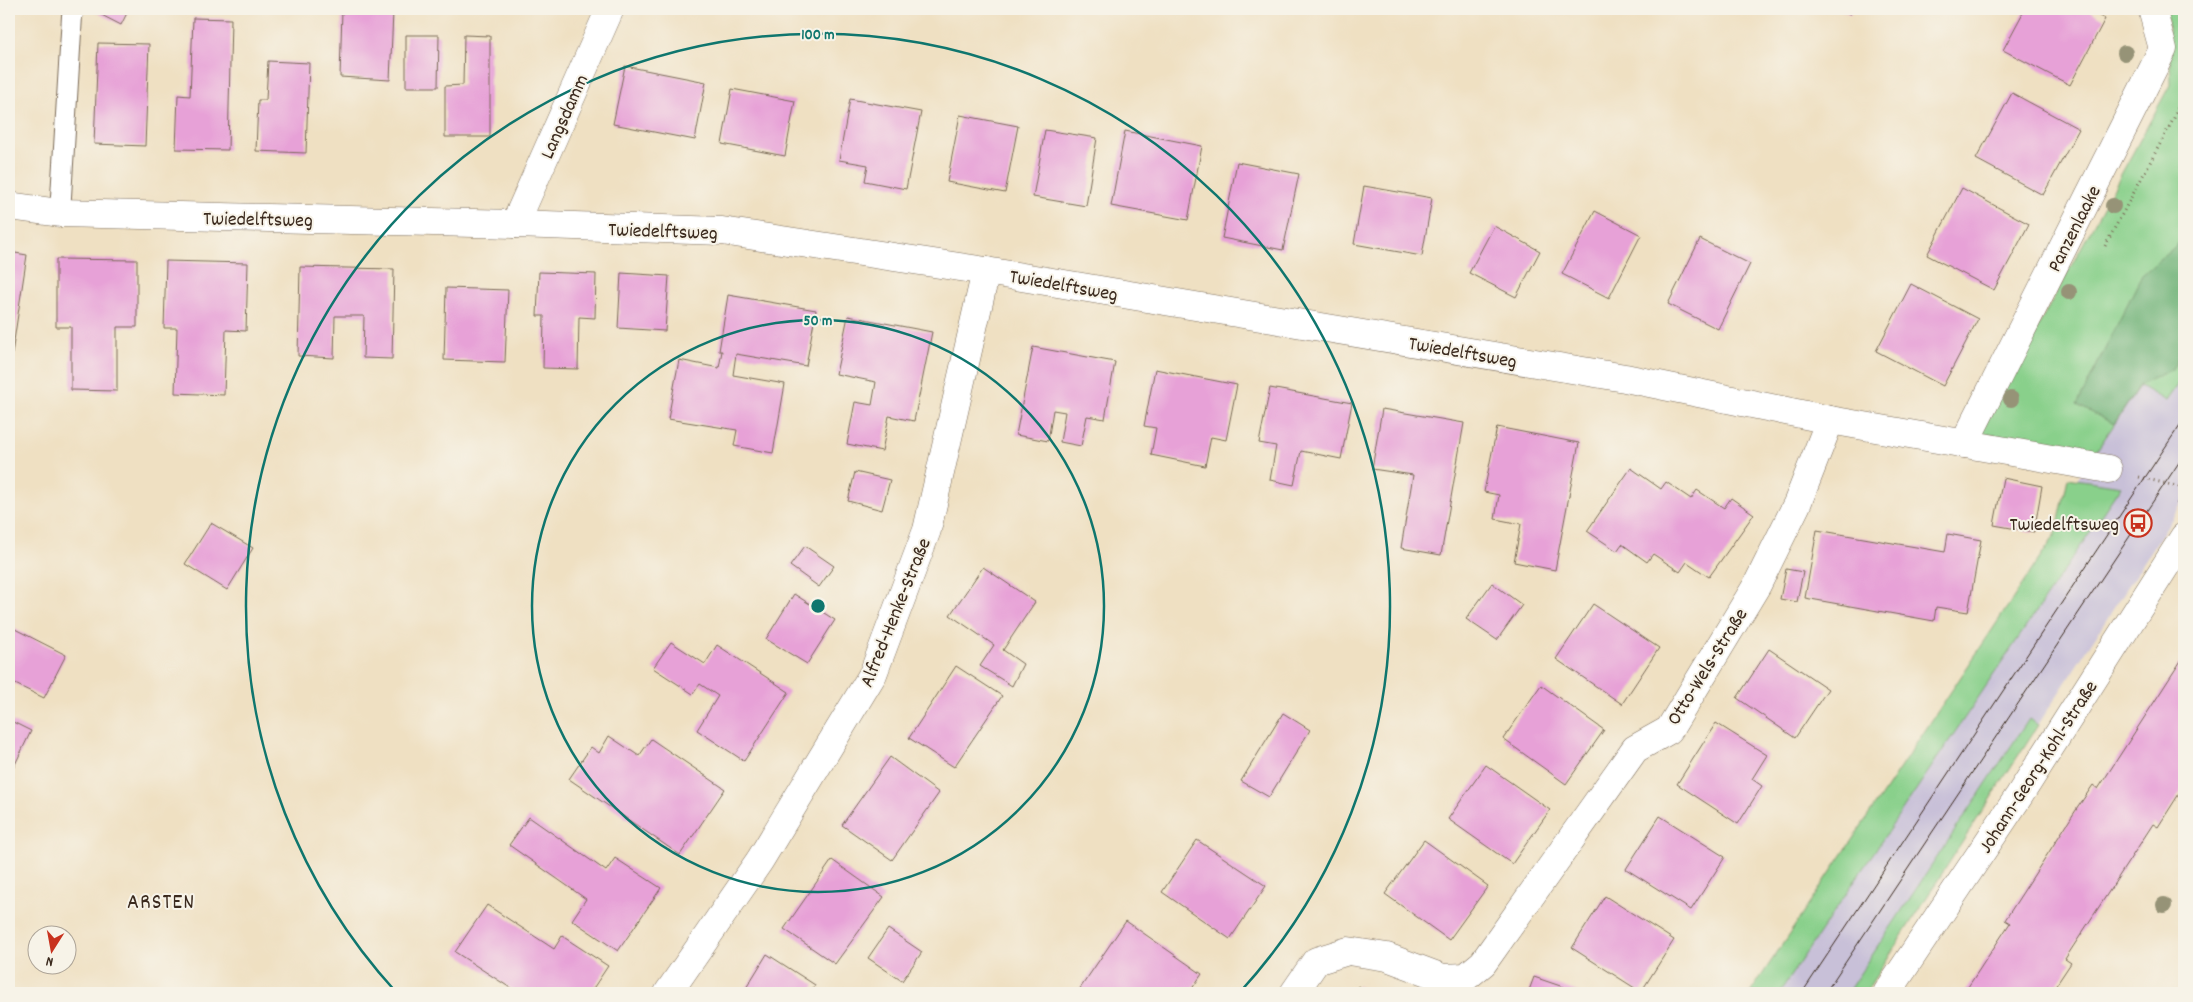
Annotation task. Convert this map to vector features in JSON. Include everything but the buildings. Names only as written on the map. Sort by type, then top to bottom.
[{"type":"street","name":"Langsdamm","points":[[515,224],[610,9]]},
{"type":"street","name":"Panzenlaake","points":[[1964,444],[2163,49],[2152,9]]},
{"type":"street","name":"Twiedelftsweg","points":[[9,206],[60,213],[722,231],[986,271],[1625,378],[1830,420],[2108,469]]},
{"type":"street","name":"Alfred-Henke-Straße","points":[[668,993],[760,860],[873,674],[927,530],[986,271]]},
{"type":"street","name":"Otto-Wels-Straße","points":[[1294,993],[1316,961],[1348,951],[1387,957],[1467,985],[1635,749],[1669,730],[1757,585],[1796,504],[1830,420]]},
{"type":"street","name":"Johann-Georg-Kohl-Straße","points":[[1886,993],[2020,796],[2184,537]]},
{"type":"lane","points":[[60,213],[72,16],[75,9]]},
{"type":"path","points":[[2144,478],[2184,488]]},
{"type":"shaded area","points":[[2184,375],[2184,500],[2038,725],[2029,720],[1847,993],[1779,993],[2120,487],[2077,480],[2140,385],[2166,401]]},
{"type":"green space","points":[[2167,9],[2184,9],[2184,375],[2166,401],[2140,386],[2095,453],[1980,433],[2171,83]]},
{"type":"green space","points":[[2179,243],[2184,246],[2184,349],[2172,369],[2140,385],[2114,424],[2077,405],[2142,275]]},
{"type":"green space","points":[[2068,478],[2121,486],[1779,993],[1750,993],[2056,534]]},
{"type":"green space","points":[[2029,719],[2038,725],[1865,993],[1847,993]]},
{"type":"tram line","points":[[1802,993],[2184,419]]},
{"type":"tram line","points":[[1825,993],[2184,455]]},
{"type":"place","name":"Twiedelftsweg","points":[[2138,523]]},
{"type":"district","name":"ARSTEN","points":[[161,900]]}]
